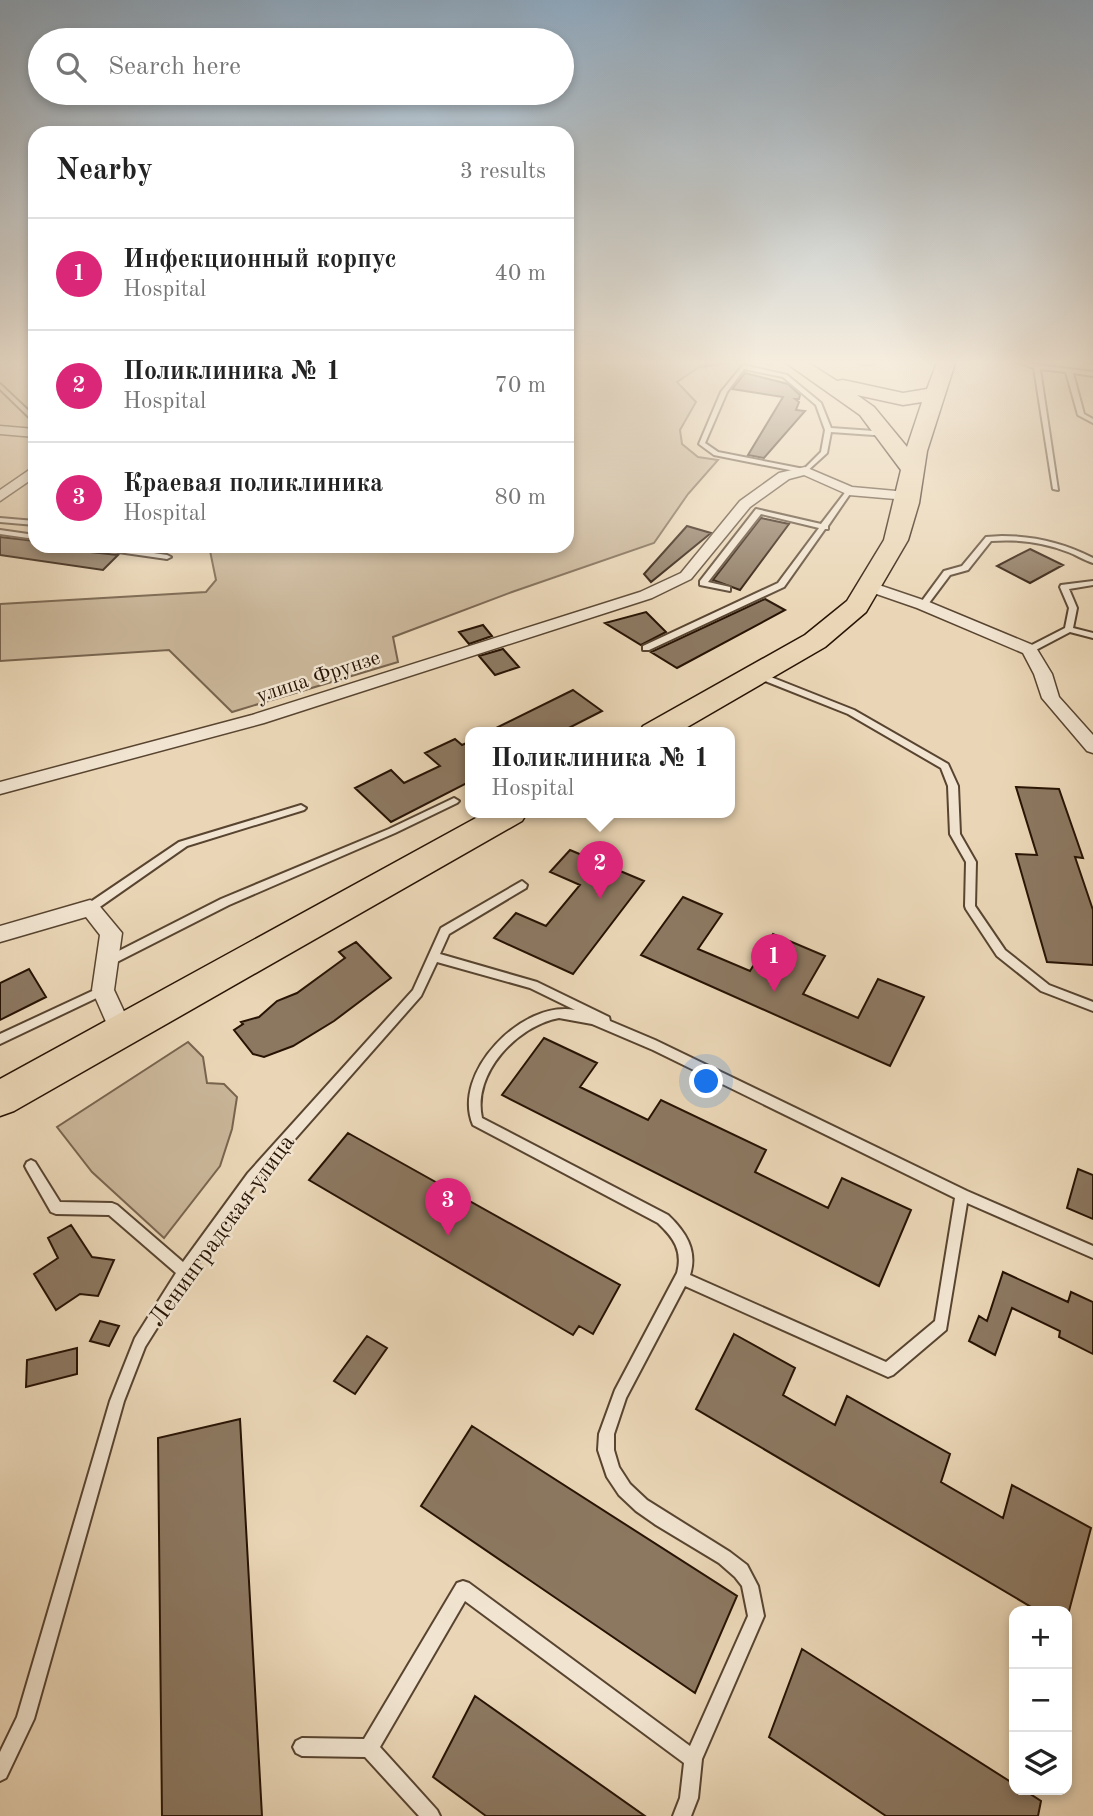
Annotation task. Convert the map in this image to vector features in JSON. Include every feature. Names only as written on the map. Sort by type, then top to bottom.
[{"type":"main road","points":[[895,445],[911,467]]},
{"type":"main road","points":[[665,727],[815,641],[857,606],[896,540],[918,445]]},
{"type":"main road","points":[[0,1099],[502,818]]},
{"type":"street","points":[[805,471],[849,491],[908,496]]},
{"type":"street","name":"улица Фрунзе","points":[[0,788],[258,719],[646,595],[686,576],[745,504],[784,476],[805,471]]},
{"type":"street","points":[[0,497],[28,475]]},
{"type":"street","points":[[870,587],[923,605],[1029,650],[1043,674],[1051,698],[1093,747]]},
{"type":"street","points":[[0,934],[90,908],[111,933],[103,990],[122,1033]]},
{"type":"lane","points":[[704,445],[716,454],[805,471],[824,453],[825,445]]},
{"type":"lane","points":[[1049,445],[1056,489]]},
{"type":"lane","points":[[646,648],[781,585],[849,491]]},
{"type":"lane","points":[[727,589],[704,583],[759,511],[825,527]]},
{"type":"lane","points":[[0,520],[28,522]]},
{"type":"lane","points":[[0,532],[28,536]]},
{"type":"lane","points":[[923,605],[947,573],[965,568],[989,539],[1013,535],[1080,554],[1093,561]]},
{"type":"lane","points":[[144,553],[167,556]]},
{"type":"lane","points":[[1069,629],[1073,608],[1064,587],[1093,583]]},
{"type":"lane","points":[[1029,650],[1069,629],[1093,636]]},
{"type":"lane","points":[[758,675],[851,712],[945,766],[953,786],[955,834],[971,862],[970,906],[1001,953],[1045,988],[1093,1007]]},
{"type":"lane","points":[[106,962],[225,902],[392,831],[454,801]]},
{"type":"lane","points":[[90,908],[183,844],[302,808]]},
{"type":"lane","name":"Ленинградская улица","points":[[0,1772],[25,1719],[127,1371],[153,1319],[253,1177],[417,993],[445,931],[522,885]]},
{"type":"lane","points":[[434,957],[533,985],[962,1195],[1093,1252]]},
{"type":"lane","points":[[0,1039],[103,990]]},
{"type":"lane","points":[[657,1046],[574,1015],[547,1015],[508,1042],[489,1062],[475,1087],[471,1110],[477,1121],[663,1219],[672,1226],[686,1253],[681,1278],[617,1403],[608,1426],[606,1450],[614,1477],[642,1505],[743,1572],[753,1595],[756,1616],[693,1759],[689,1798],[682,1816]]},
{"type":"lane","points":[[31,1167],[55,1208],[111,1209],[184,1272]]},
{"type":"lane","points":[[681,1278],[888,1370],[942,1325],[962,1195]]},
{"type":"lane","points":[[369,1748],[463,1589],[693,1759]]},
{"type":"lane","points":[[302,1747],[369,1748],[431,1816]]},
{"type":"shaded area","points":[[574,445],[683,445],[698,457],[718,460],[688,494],[654,543],[393,637],[398,662],[232,712],[169,650],[0,661],[0,604],[206,592],[216,580],[210,553],[574,553]]},
{"type":"shaded area","points":[[188,1042],[203,1057],[207,1083],[224,1084],[237,1097],[232,1129],[220,1166],[164,1238],[92,1172],[57,1127]]},
{"type":"building","points":[[754,445],[776,445],[764,458],[748,455]]},
{"type":"building","points":[[761,518],[789,524],[740,590],[713,580]]},
{"type":"building","points":[[687,526],[711,533],[651,582],[644,574]]},
{"type":"building","points":[[0,537],[28,540],[28,553],[118,555],[103,570],[0,555]]},
{"type":"building","points":[[1030,549],[1063,565],[1030,583],[997,566]]},
{"type":"building","points":[[765,599],[785,610],[677,668],[651,652]]},
{"type":"building","points":[[646,612],[666,632],[641,645],[605,623]]},
{"type":"building","points":[[483,625],[492,636],[469,644],[459,632]]},
{"type":"building","points":[[503,649],[519,667],[495,675],[479,656]]},
{"type":"building","points":[[573,690],[602,711],[571,727],[498,727]]},
{"type":"building","points":[[455,739],[462,745],[465,744],[465,784],[391,822],[355,788],[391,770],[404,783],[440,766],[425,753]]},
{"type":"building","points":[[1016,787],[1059,789],[1083,858],[1075,857],[1093,910],[1093,965],[1047,962],[1016,854],[1037,855]]},
{"type":"building","points":[[570,850],[644,881],[573,974],[494,938],[516,913],[546,926],[580,885],[550,872]]},
{"type":"building","points":[[683,897],[722,914],[698,949],[750,971],[773,934],[825,956],[803,994],[858,1018],[878,979],[924,997],[890,1066],[641,955]]},
{"type":"building","points":[[356,942],[391,978],[334,1021],[293,1046],[264,1057],[253,1054],[234,1030],[243,1024],[241,1022],[259,1017],[277,1001],[297,993],[345,958],[339,952]]},
{"type":"building","points":[[29,969],[46,997],[0,1020],[0,983]]},
{"type":"building","points":[[544,1038],[597,1063],[580,1087],[648,1120],[661,1100],[766,1150],[755,1172],[828,1208],[842,1178],[911,1210],[879,1286],[502,1095]]},
{"type":"building","points":[[348,1133],[620,1285],[593,1334],[579,1326],[573,1335],[309,1180]]},
{"type":"building","points":[[1078,1169],[1093,1175],[1093,1219],[1067,1208]]},
{"type":"building","points":[[71,1225],[92,1257],[114,1260],[98,1296],[80,1294],[56,1310],[34,1274],[58,1258],[48,1238]]},
{"type":"building","points":[[1003,1272],[1068,1302],[1071,1292],[1093,1302],[1093,1354],[1059,1337],[1060,1331],[1012,1308],[995,1355],[969,1341],[979,1316],[987,1321]]},
{"type":"building","points":[[100,1321],[119,1326],[109,1346],[90,1341]]},
{"type":"building","points":[[734,1334],[795,1368],[783,1395],[835,1425],[847,1396],[950,1454],[941,1482],[1003,1518],[1012,1485],[1091,1528],[1070,1606],[1030,1606],[696,1409]]},
{"type":"building","points":[[367,1336],[387,1348],[355,1394],[334,1381]]},
{"type":"building","points":[[77,1348],[77,1374],[26,1387],[27,1360]]},
{"type":"building","points":[[240,1419],[262,1816],[162,1816],[158,1438]]},
{"type":"building","points":[[472,1426],[737,1596],[695,1693],[421,1506]]},
{"type":"building","points":[[802,1649],[1009,1781],[1009,1795],[1032,1795],[1041,1801],[1038,1816],[886,1816],[769,1737]]},
{"type":"building","points":[[475,1696],[645,1816],[486,1816],[433,1777]]},
{"type":"place","name":"Поликлиника № 1","points":[[600,899]]},
{"type":"place","name":"Инфекционный корпус","points":[[774,992]]},
{"type":"place","name":"Краевая поликлиника","points":[[448,1236]]}]
